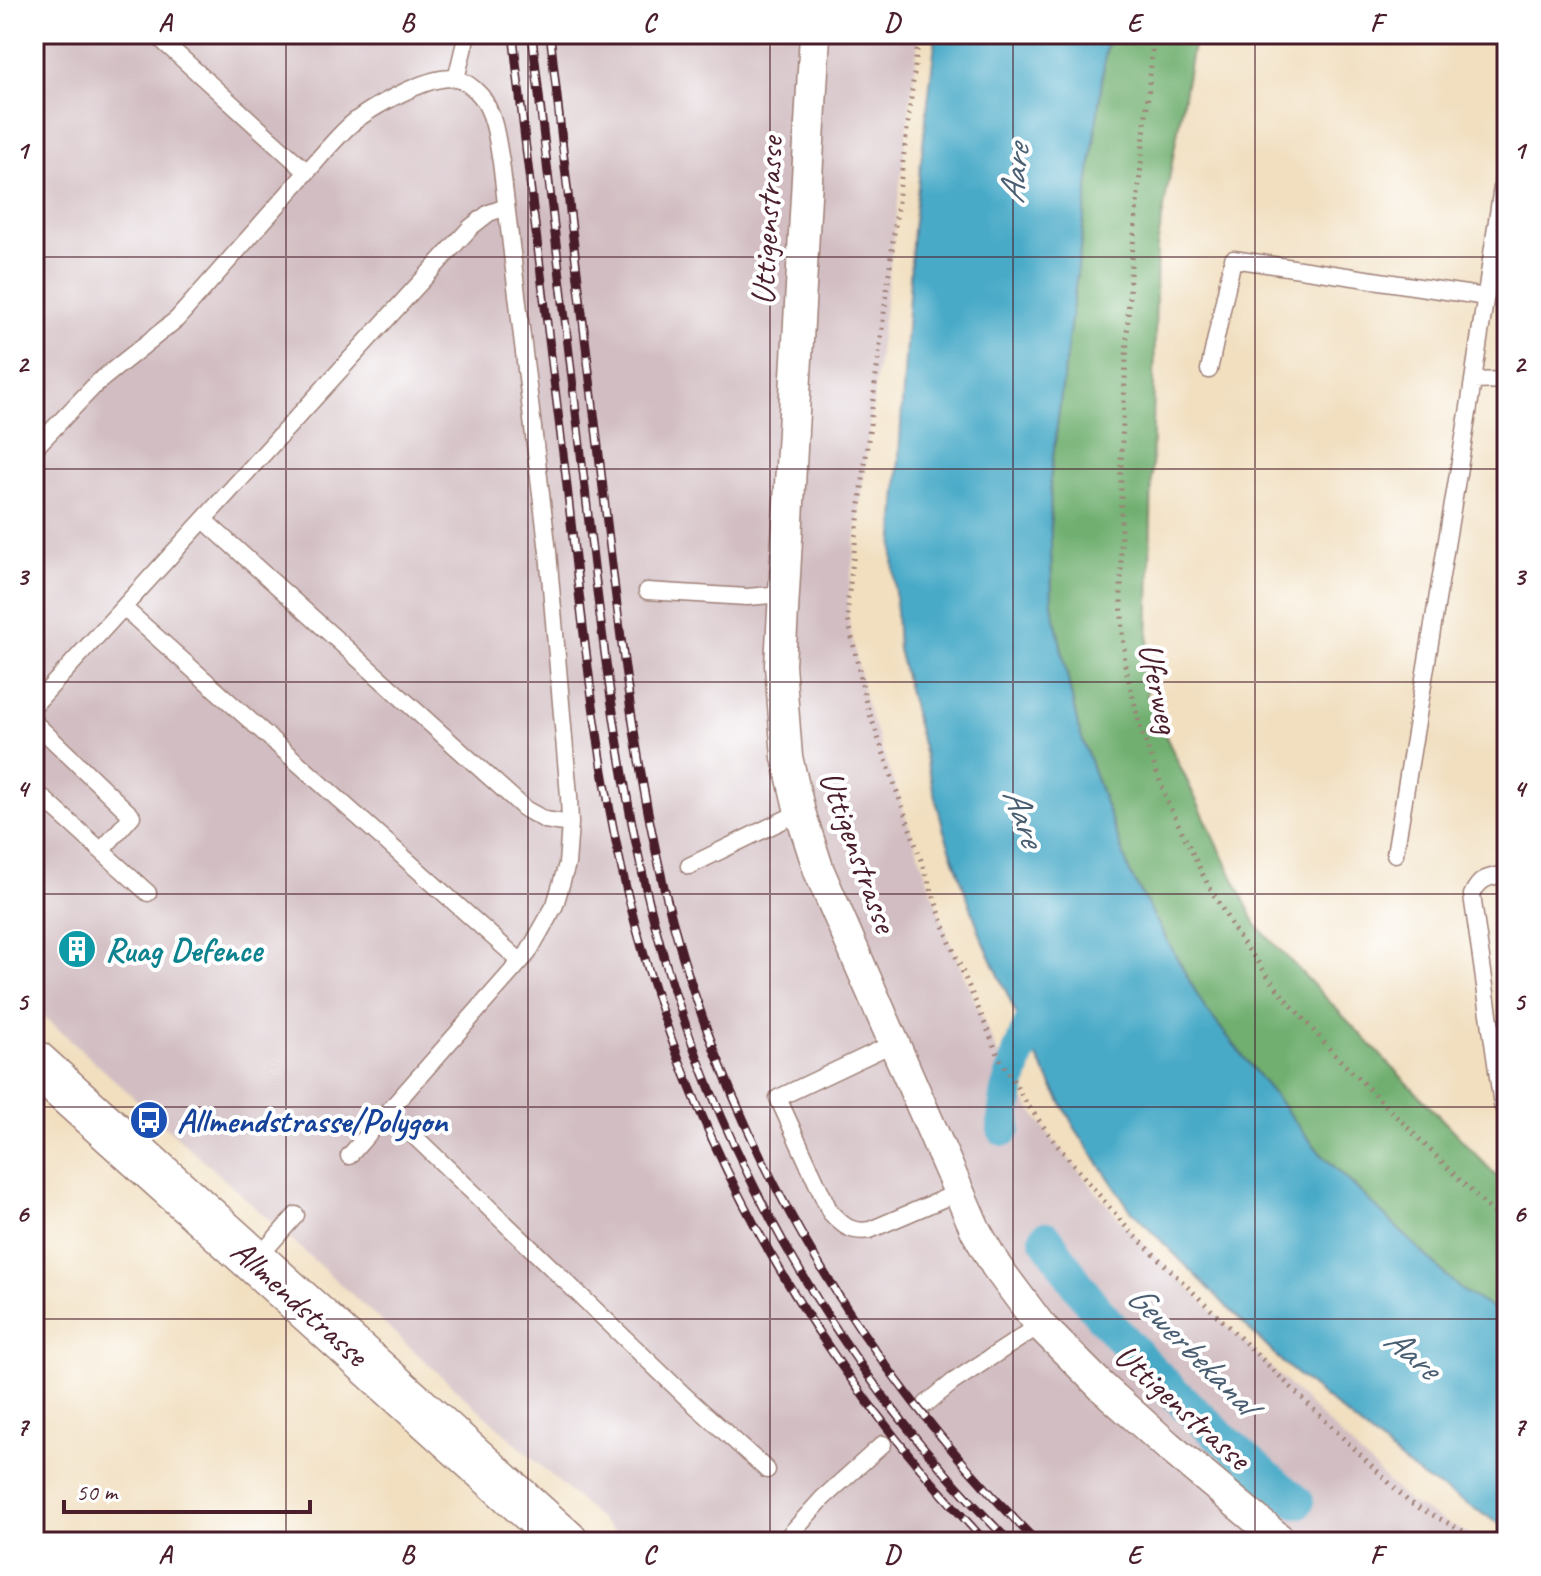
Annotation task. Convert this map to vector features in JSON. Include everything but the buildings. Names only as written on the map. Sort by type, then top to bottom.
[{"type":"main road","name":"Allmendstrasse","points":[[34,1062],[566,1542]]},
{"type":"street","name":"Uttigenstrasse","points":[[815,34],[780,665],[781,711],[787,757],[800,812],[819,871],[976,1231],[996,1266],[1040,1325],[1102,1387],[1283,1542]]},
{"type":"lane","points":[[155,34],[307,172]]},
{"type":"lane","points":[[456,79],[467,34]]},
{"type":"lane","points":[[34,449],[97,383],[177,319],[350,125],[366,113],[441,78],[469,84],[480,95],[495,126],[501,162],[548,552],[570,824],[567,864],[555,905],[520,961],[349,1156]]},
{"type":"lane","points":[[1395,854],[1507,154]]},
{"type":"lane","points":[[34,705],[471,227],[489,213],[506,207]]},
{"type":"lane","points":[[1209,370],[1233,259],[1486,297]]},
{"type":"lane","points":[[1473,381],[1507,380]]},
{"type":"lane","points":[[204,520],[525,809],[545,820],[570,824]]},
{"type":"lane","points":[[647,591],[747,597],[784,594]]},
{"type":"lane","points":[[124,608],[520,961]]},
{"type":"lane","points":[[34,722],[132,816],[102,850]]},
{"type":"lane","points":[[34,790],[148,893]]},
{"type":"lane","points":[[689,866],[800,812]]},
{"type":"lane","points":[[1507,874],[1484,878],[1472,895],[1502,1105],[1507,1112]]},
{"type":"lane","points":[[894,1043],[778,1098],[830,1212],[843,1227],[858,1232],[870,1230],[959,1192]]},
{"type":"lane","points":[[388,1111],[685,1396],[767,1470]]},
{"type":"lane","points":[[255,1261],[296,1215]]},
{"type":"lane","points":[[926,1404],[953,1382],[1040,1325]]},
{"type":"lane","points":[[783,1542],[823,1498],[883,1444]]},
{"type":"path","points":[[919,34],[851,571],[848,619],[866,703],[949,940],[1000,1059],[1027,1104],[1126,1227],[1410,1503],[1484,1542]]},
{"type":"path","name":"Uferweg","points":[[1154,34],[1130,275],[1121,462],[1121,601],[1125,665],[1141,730],[1174,816],[1236,933],[1279,991],[1334,1054],[1507,1227]]},
{"type":"shaded area","points":[[34,34],[919,34],[848,619],[866,703],[949,940],[1000,1059],[1027,1104],[1126,1227],[1410,1503],[1484,1542],[625,1542],[34,1007]]},
{"type":"green space","points":[[1108,34],[1195,34],[1157,247],[1147,697],[1256,925],[1507,1187],[1507,1317],[1461,1290],[1321,1154],[1204,1007],[1130,873],[1078,727],[1052,604],[1050,480]]},
{"type":"water","name":"Aare","points":[[936,34],[1108,34],[1050,480],[1052,604],[1078,727],[1130,873],[1204,1007],[1321,1154],[1461,1290],[1507,1317],[1507,1528],[1420,1476],[1282,1362],[1130,1209],[1075,1128],[1030,1044],[981,936],[944,831],[898,649],[893,554],[913,229]]},
{"type":"waterway","name":"Gewerbekanal","points":[[1004,1129],[1012,1076],[1045,992]]},
{"type":"waterway","name":"Gewerbekanal","points":[[1046,1238],[1092,1304],[1145,1364],[1219,1435],[1297,1502]]},
{"type":"railway","points":[[513,34],[598,740],[628,896],[654,987],[685,1075],[722,1160],[764,1242],[812,1322],[865,1398],[923,1472],[986,1542]]},
{"type":"railway","points":[[532,34],[608,681],[635,837],[671,980],[702,1069],[739,1156],[783,1241],[832,1322],[886,1400],[946,1473],[1010,1542]]},
{"type":"railway","points":[[550,34],[627,682],[652,833],[689,976],[721,1066],[759,1154],[804,1238],[854,1320],[910,1398],[971,1472],[1037,1542]]},
{"type":"place","name":"Ruag Defence","points":[[77,949]]},
{"type":"place","name":"Allmendstrasse/Polygon","points":[[149,1120]]}]
